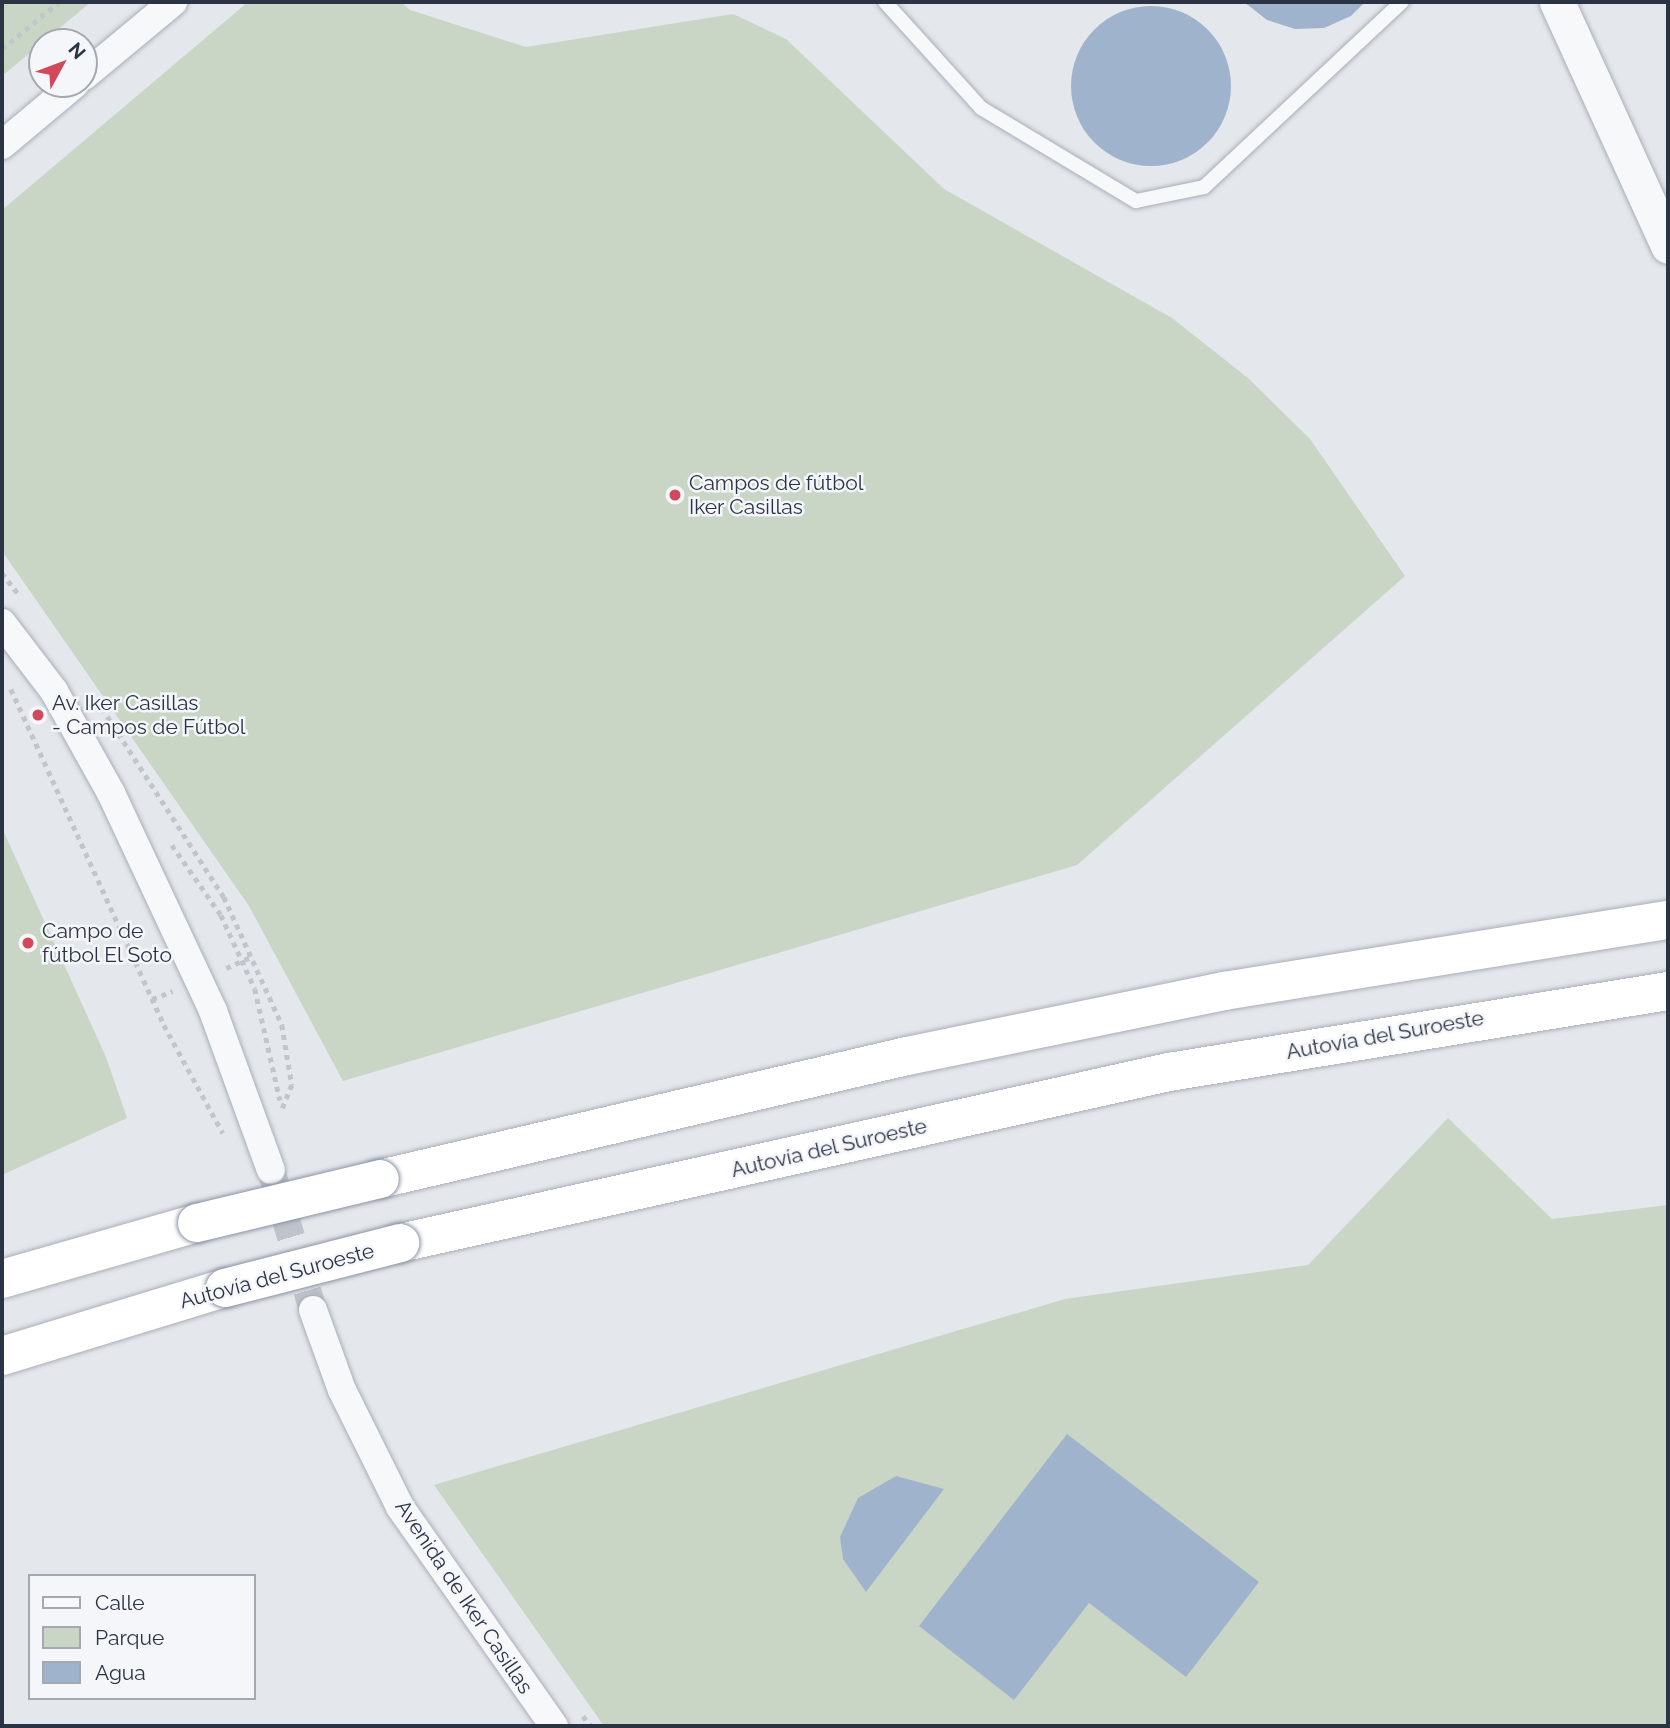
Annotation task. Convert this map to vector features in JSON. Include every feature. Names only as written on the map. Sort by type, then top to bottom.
[{"type":"highway","points":[[2,1279],[197,1223],[907,1056],[1224,991],[1668,920]]},
{"type":"highway","name":"Autovía del Suroeste","points":[[2,1356],[225,1288],[400,1243],[1169,1072],[1668,991]]},
{"type":"street","points":[[98,64],[173,2]]},
{"type":"street","points":[[1557,2],[1668,246]]},
{"type":"street","points":[[2,145],[58,98]]},
{"type":"street","points":[[2,623],[54,691],[111,793],[213,1011],[271,1170]]},
{"type":"street","name":"Avenida de Iker Casillas","points":[[313,1310],[342,1390],[400,1507],[554,1726]]},
{"type":"lane","points":[[885,2],[981,108],[1136,201],[1204,187],[1402,2]]},
{"type":"path","points":[[2,49],[59,2]]},
{"type":"path","points":[[2,573],[27,606]]},
{"type":"path","points":[[9,685],[164,1025],[232,1143]]},
{"type":"path","points":[[100,705],[224,897],[277,1013],[292,1085],[282,1111]]},
{"type":"path","points":[[574,1704],[591,1726]]},
{"type":"green space","points":[[2,2],[91,2],[60,28],[28,28],[28,54],[2,76]]},
{"type":"green space","name":"Campos de fútbol Iker Casillas","points":[[248,2],[401,2],[410,10],[526,47],[733,14],[786,39],[944,189],[1172,318],[1248,378],[1310,439],[1405,576],[1077,865],[343,1081],[249,906],[2,551],[2,210]]},
{"type":"green space","name":"Campo de fútbol El Soto","points":[[2,828],[106,1057],[127,1118],[2,1175]]},
{"type":"green space","points":[[1448,1118],[1552,1219],[1668,1205],[1668,1726],[604,1726],[434,1485],[1065,1299],[1308,1265]]},
{"type":"water","points":[[1244,2],[1365,2],[1351,16],[1324,28],[1295,29],[1267,20]]},
{"type":"water","points":[[1151,6],[1181,12],[1207,30],[1225,56],[1231,86],[1225,116],[1207,142],[1181,160],[1151,166],[1121,160],[1095,142],[1077,116],[1071,86],[1077,56],[1095,30],[1121,12]]},
{"type":"water","points":[[1067,1434],[1259,1582],[1186,1677],[1089,1603],[1014,1700],[919,1626]]},
{"type":"water","points":[[896,1476],[944,1489],[866,1592],[843,1559],[840,1537],[858,1498]]},
{"type":"tunnel","points":[[271,1170],[313,1310]]},
{"type":"place","name":"Campos de fútbol Iker Casillas","points":[[675,495]]},
{"type":"place","name":"Av. Iker Casillas - Campos de Fútbol","points":[[38,715]]},
{"type":"place","name":"Campo de fútbol El Soto","points":[[28,943]]}]
